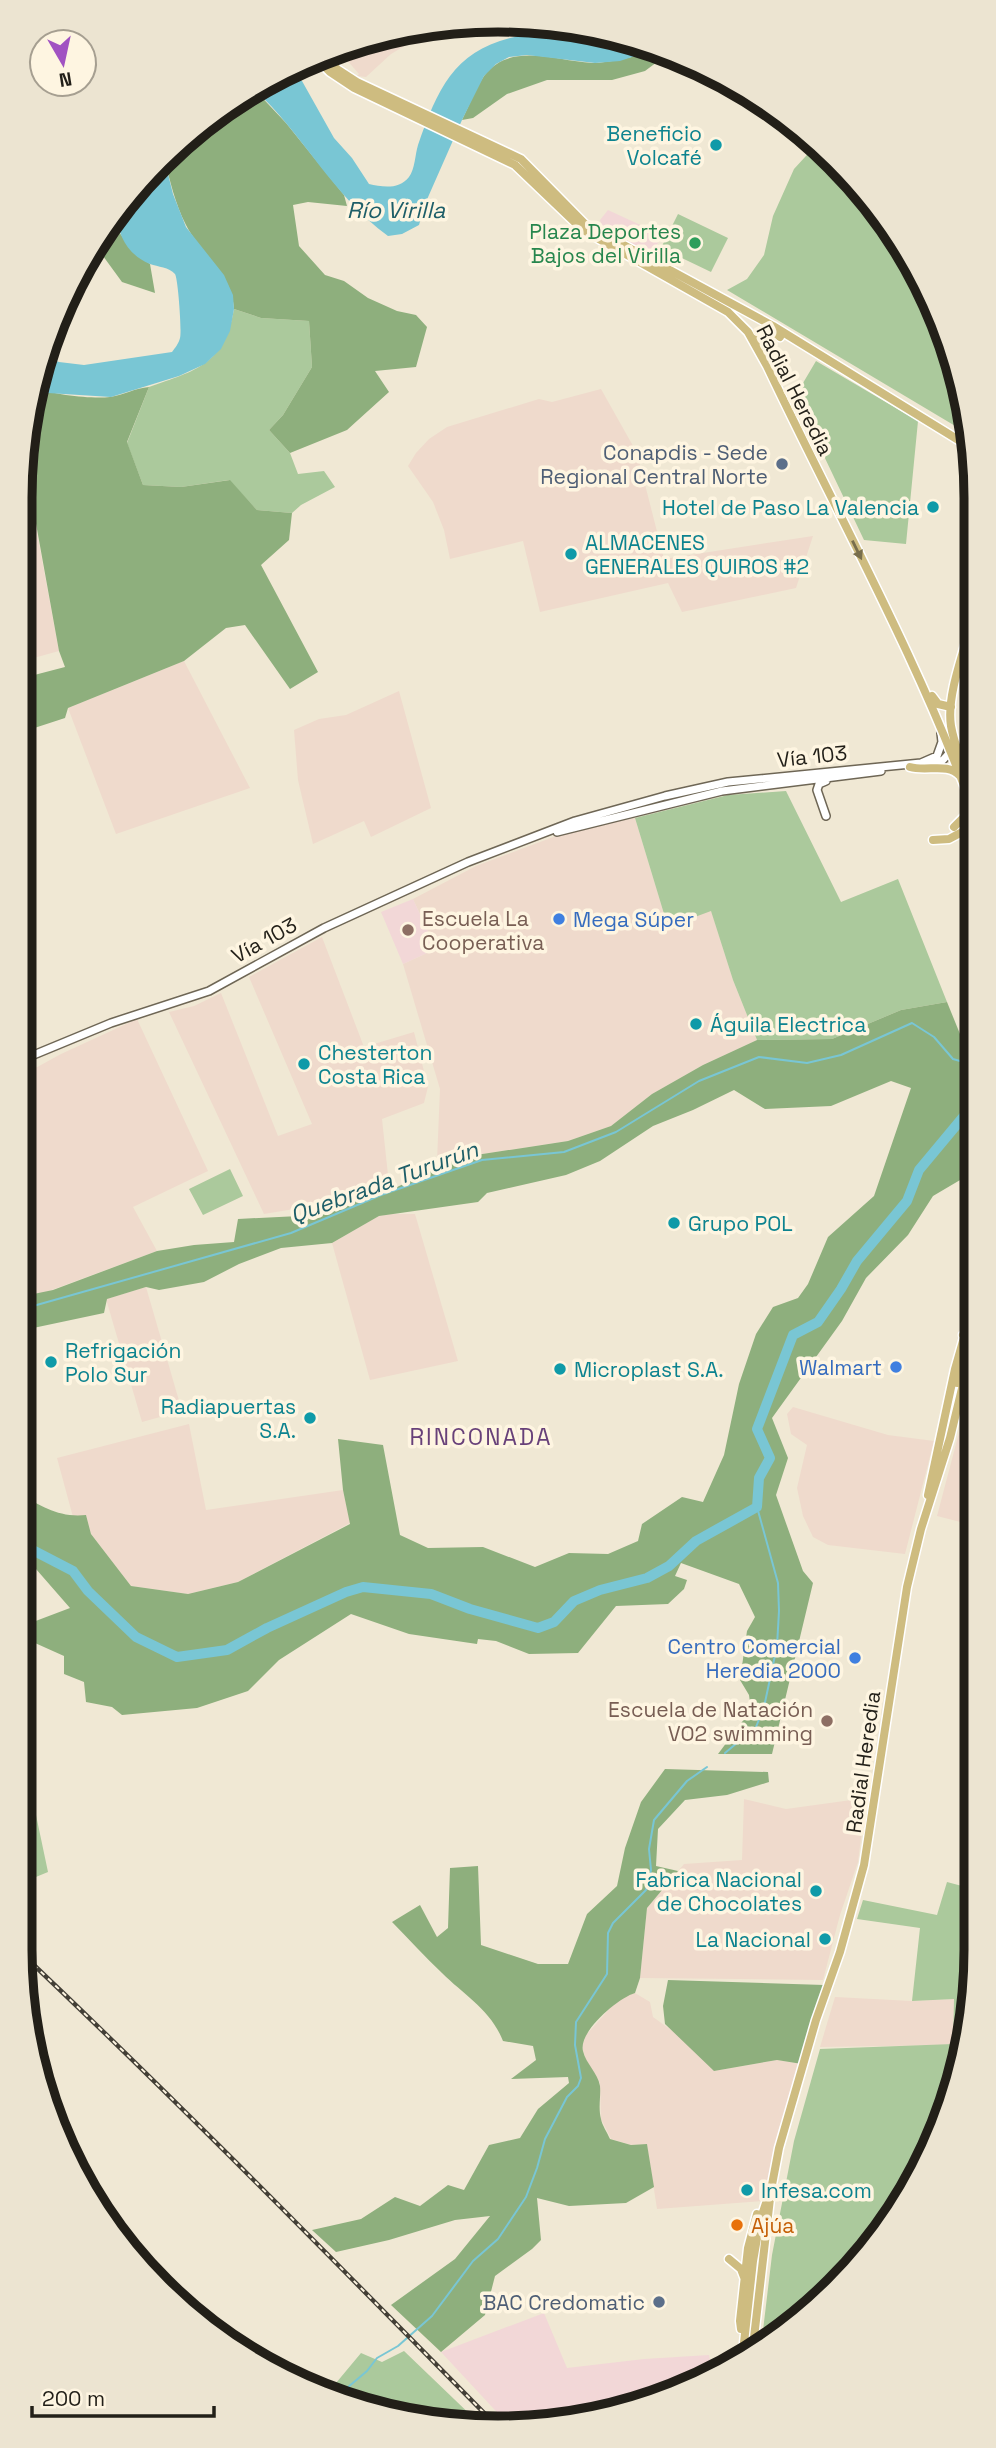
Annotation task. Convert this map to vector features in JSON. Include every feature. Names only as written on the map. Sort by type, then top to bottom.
[{"type":"main road","points":[[331,62],[337,69],[393,103]]},
{"type":"main road","points":[[323,65],[330,72],[393,103]]},
{"type":"main road","name":"Radial Heredia","points":[[393,103],[530,166],[585,224],[773,326],[962,442]]},
{"type":"main road","name":"Radial Heredia","points":[[501,152],[583,230],[728,312],[748,332],[918,673],[964,781]]},
{"type":"main road","points":[[767,366],[758,342],[763,331],[772,332],[886,401],[916,416]]},
{"type":"main road","name":"Radial Heredia","points":[[964,654],[951,707],[953,734],[964,771]]},
{"type":"main road","points":[[918,673],[935,702],[951,707]]},
{"type":"main road","name":"Vía 103","points":[[32,1055],[111,1023],[209,991],[324,928],[468,862],[608,810],[700,787],[921,763],[933,759],[942,742],[934,709]]},
{"type":"main road","points":[[952,751],[953,734]]},
{"type":"main road","name":"Vía 103","points":[[522,841],[722,790],[936,765],[952,751]]},
{"type":"main road","points":[[910,767],[923,770],[948,768],[961,777]]},
{"type":"main road","points":[[575,821],[663,800],[669,803],[675,797],[719,786],[778,780],[790,776],[804,780],[819,772]]},
{"type":"main road","points":[[826,816],[817,790],[821,782],[873,772]]},
{"type":"main road","points":[[954,827],[964,817]]},
{"type":"main road","points":[[933,841],[949,839],[964,831]]},
{"type":"main road","points":[[921,1529],[964,1332]]},
{"type":"main road","points":[[950,1438],[956,1389],[964,1356]]},
{"type":"main road","name":"Radial Heredia","points":[[753,2341],[769,2197],[779,2148],[797,2083],[841,1952],[864,1866],[903,1613],[921,1529],[950,1438],[964,1380]]},
{"type":"main road","points":[[743,2342],[740,2320],[744,2277],[749,2262],[748,2248],[754,2222],[769,2197]]},
{"type":"main road","name":"Radial Heredia","points":[[743,2347],[749,2262],[769,2197]]},
{"type":"main road","points":[[744,2277],[741,2269],[729,2259],[741,2255],[748,2248]]},
{"type":"main road","points":[[749,2262],[757,2268],[755,2292],[758,2298]]},
{"type":"shaded area","points":[[418,38],[391,54],[366,77],[357,76],[359,74],[346,59],[338,65],[334,61],[377,47]]},
{"type":"shaded area","points":[[608,210],[662,235],[652,255],[602,228],[600,220]]},
{"type":"shaded area","points":[[601,389],[637,453],[664,559],[813,536],[796,588],[682,612],[668,583],[540,612],[523,541],[450,559],[444,530],[433,502],[408,466],[416,453],[429,439],[447,427],[539,399],[552,402]]},
{"type":"shaded area","points":[[32,506],[59,651],[32,658]]},
{"type":"shaded area","points":[[184,661],[250,788],[116,834],[68,708]]},
{"type":"shaded area","points":[[399,691],[431,808],[371,837],[364,821],[313,844],[298,780],[294,730],[319,719],[346,715]]},
{"type":"shaded area","points":[[635,818],[668,927],[711,910],[733,980],[757,1040],[703,1065],[652,1094],[611,1126],[568,1141],[437,1161],[440,1089],[403,964],[436,949],[413,899],[476,866],[572,830]]},
{"type":"shaded area","name":"Escuela La Cooperativa","points":[[413,899],[436,949],[403,964],[381,912]]},
{"type":"shaded area","points":[[322,937],[364,1047],[414,1032],[428,1087],[424,1103],[382,1119],[388,1175],[380,1185],[312,1206],[264,1214],[169,1012],[194,1006],[221,993],[278,1136],[312,1124],[249,977]]},
{"type":"shaded area","points":[[137,1019],[208,1171],[133,1207],[157,1251],[32,1297],[32,1070]]},
{"type":"shaded area","points":[[415,1214],[458,1361],[370,1380],[332,1243],[379,1216]]},
{"type":"shaded area","points":[[146,1287],[182,1411],[142,1422],[106,1299]]},
{"type":"shaded area","points":[[793,1407],[888,1435],[934,1441],[905,1554],[828,1545],[813,1537],[803,1516],[797,1488],[807,1445],[791,1434],[787,1414]]},
{"type":"shaded area","points":[[964,1414],[964,1523],[937,1516]]},
{"type":"shaded area","points":[[189,1424],[206,1510],[343,1490],[350,1523],[238,1582],[188,1594],[131,1586],[91,1534],[86,1515],[73,1517],[57,1458]]},
{"type":"shaded area","points":[[866,1798],[858,1862],[840,1915],[823,1980],[640,1978],[647,1908],[684,1864],[742,1860],[744,1799],[786,1809]]},
{"type":"shaded area","points":[[635,1993],[650,2002],[653,2017],[685,2040],[714,2071],[777,2060],[802,2064],[779,2128],[763,2201],[657,2209],[647,2144],[631,2145],[611,2139],[601,2119],[600,2083],[586,2060],[582,2047],[586,2035],[612,2006],[624,1996]]},
{"type":"shaded area","points":[[835,1997],[912,2001],[954,1999],[953,2045],[820,2047]]},
{"type":"shaded area","points":[[544,2313],[567,2368],[709,2355],[710,2361],[719,2360],[677,2381],[619,2401],[559,2413],[500,2416],[441,2352]]},
{"type":"green space","points":[[644,55],[659,60],[645,71],[612,80],[547,80],[507,94],[473,118],[462,120],[484,76],[495,65],[507,59],[534,56],[592,63]]},
{"type":"green space","points":[[261,96],[344,195],[347,206],[308,202],[293,205],[299,246],[325,275],[344,281],[368,298],[397,311],[416,315],[427,327],[416,367],[375,371],[389,392],[347,430],[290,453],[269,430],[283,415],[312,367],[309,321],[261,318],[234,309],[228,285],[192,236],[173,192],[167,169],[214,128]]},
{"type":"green space","points":[[810,151],[849,190],[886,239],[929,319],[949,377],[960,429],[727,290],[747,279],[764,255],[773,216],[794,169]]},
{"type":"green space","name":"Plaza Deportes Bajos del Virilla","points":[[678,214],[728,238],[711,272],[661,248]]},
{"type":"green space","points":[[118,228],[138,256],[150,264],[155,293],[122,282],[101,253]]},
{"type":"green space","points":[[234,309],[261,318],[309,321],[312,367],[283,415],[269,430],[290,453],[298,474],[324,471],[335,487],[301,505],[292,513],[257,510],[229,480],[181,487],[143,485],[127,443],[149,387],[181,376],[206,363],[223,342]]},
{"type":"green space","points":[[816,361],[918,421],[906,544],[864,540],[792,389],[803,383]]},
{"type":"green space","points":[[149,387],[127,442],[143,485],[181,487],[230,480],[257,510],[292,513],[289,540],[261,565],[318,672],[290,689],[245,625],[226,628],[184,661],[68,708],[65,718],[32,729],[32,676],[65,667],[59,651],[32,507],[35,437],[44,390],[83,397],[102,397]]},
{"type":"green space","points":[[786,791],[841,902],[898,879],[947,1002],[901,1010],[832,1039],[757,1040],[733,980],[711,911],[668,927],[635,818],[728,795]]},
{"type":"green space","points":[[947,1002],[960,1034],[964,1032],[964,1178],[933,1196],[908,1235],[866,1278],[842,1321],[772,1418],[788,1458],[776,1495],[803,1571],[813,1583],[772,1754],[718,1754],[751,1710],[749,1695],[740,1680],[747,1631],[755,1617],[739,1584],[681,1563],[675,1576],[687,1580],[684,1589],[668,1604],[616,1606],[578,1653],[529,1654],[496,1641],[478,1639],[477,1644],[409,1634],[351,1614],[279,1660],[248,1691],[197,1708],[122,1715],[112,1707],[86,1702],[84,1682],[64,1674],[64,1656],[35,1643],[32,1645],[33,1622],[70,1608],[32,1564],[32,1501],[59,1513],[86,1515],[91,1534],[131,1586],[188,1594],[238,1582],[350,1524],[343,1490],[338,1439],[383,1445],[400,1535],[428,1548],[483,1547],[535,1567],[569,1553],[608,1554],[638,1541],[642,1524],[682,1497],[703,1502],[724,1455],[739,1384],[756,1334],[773,1307],[798,1298],[808,1284],[828,1237],[874,1196],[911,1088],[891,1081],[831,1106],[765,1109],[734,1090],[653,1126],[600,1161],[566,1175],[487,1193],[478,1202],[379,1216],[332,1243],[281,1248],[239,1264],[204,1282],[159,1290],[146,1287],[107,1299],[104,1313],[32,1328],[32,1294],[53,1290],[157,1251],[234,1242],[238,1219],[319,1215],[366,1192],[393,1189],[428,1172],[437,1161],[568,1141],[611,1126],[652,1094],[703,1065],[757,1040],[832,1039],[901,1010]]},
{"type":"green space","points":[[230,1169],[243,1196],[203,1215],[189,1189]]},
{"type":"green space","points":[[665,1769],[768,1772],[769,1782],[727,1795],[685,1800],[658,1829],[656,1866],[678,1871],[647,1908],[640,1978],[635,1993],[601,2017],[583,2043],[583,2051],[600,2086],[603,2126],[610,2139],[631,2145],[647,2144],[654,2187],[626,2203],[569,2206],[537,2198],[541,2240],[495,2276],[485,2315],[441,2352],[391,2305],[455,2259],[490,2216],[455,2220],[389,2240],[336,2252],[312,2230],[361,2219],[395,2197],[420,2206],[448,2185],[464,2190],[489,2145],[520,2138],[538,2109],[569,2083],[568,2077],[511,2079],[536,2060],[533,2046],[503,2041],[484,2012],[392,1922],[420,1905],[437,1937],[448,1928],[450,1868],[478,1866],[481,1945],[538,1964],[568,1964],[587,1914],[617,1886],[625,1848],[641,1802]]},
{"type":"green space","points":[[36,1815],[48,1872],[32,1879],[32,1817]]},
{"type":"green space","points":[[947,1882],[964,1887],[964,1981],[961,2011],[949,2071],[929,2129],[886,2209],[849,2258],[806,2301],[763,2334],[772,2255],[794,2141],[820,2049],[953,2044],[954,1999],[912,2001],[920,1928],[857,1919],[863,1900],[937,1915]]},
{"type":"green space","points":[[668,1980],[824,1985],[802,2064],[777,2060],[714,2071],[665,2024],[663,2006]]},
{"type":"green space","points":[[404,2351],[472,2416],[407,2408],[333,2386],[361,2353],[382,2362]]},
{"type":"water","name":"Río Virilla","points":[[524,35],[586,39],[641,54],[620,61],[595,63],[527,55],[509,57],[496,64],[484,76],[462,120],[425,204],[419,225],[402,234],[388,236],[368,220],[334,184],[288,125],[261,96],[296,78],[302,81],[334,138],[352,158],[369,184],[395,186],[411,174],[418,145],[434,104],[453,72],[466,59],[501,41]]},
{"type":"water","points":[[167,169],[186,227],[224,275],[233,295],[234,309],[230,331],[221,349],[205,364],[179,376],[111,397],[48,393],[44,391],[52,360],[84,365],[172,352],[178,344],[180,317],[175,274],[142,260],[125,244],[119,229],[147,190]]},
{"type":"waterway","name":"Quebrada Tururún","points":[[32,1306],[291,1233],[381,1195],[482,1160],[564,1152],[616,1132],[699,1081],[759,1057],[807,1063],[841,1055],[912,1023],[934,1037],[953,1059],[964,1062]]},
{"type":"waterway","points":[[32,1550],[73,1571],[88,1591],[136,1637],[177,1657],[227,1650],[267,1628],[363,1587],[431,1594],[470,1609],[538,1628],[554,1622],[574,1601],[600,1590],[647,1578],[669,1566],[696,1541],[757,1507],[759,1478],[770,1458],[757,1429],[793,1335],[818,1322],[857,1261],[907,1201],[919,1170],[964,1116]]},
{"type":"waterway","points":[[725,1753],[756,1727],[764,1707],[777,1646],[778,1583],[757,1507]]},
{"type":"waterway","points":[[344,2390],[367,2371],[377,2358],[398,2346],[432,2316],[473,2261],[498,2239],[526,2197],[545,2139],[567,2097],[578,2086],[581,2078],[575,2045],[576,2022],[607,1974],[608,1933],[613,1923],[646,1890],[651,1870],[649,1849],[654,1820],[687,1781],[707,1767]]},
{"type":"railway","points":[[32,1964],[199,2126],[487,2416]]},
{"type":"place","name":"Beneficio Volcafé","points":[[716,145]]},
{"type":"place","name":"Plaza Deportes Bajos del Virilla","points":[[695,243]]},
{"type":"place","name":"Conapdis - Sede Regional Central Norte","points":[[782,464]]},
{"type":"place","name":"Hotel de Paso La Valencia","points":[[933,507]]},
{"type":"place","name":"ALMACENES GENERALES QUIROS #2","points":[[571,554]]},
{"type":"place","name":"Mega Súper","points":[[559,919]]},
{"type":"place","name":"Escuela La Cooperativa","points":[[408,930]]},
{"type":"place","name":"Águila Electrica","points":[[696,1024]]},
{"type":"place","name":"Chesterton Costa Rica","points":[[304,1064]]},
{"type":"place","name":"Grupo POL","points":[[674,1223]]},
{"type":"place","name":"Refrigación Polo Sur","points":[[51,1362]]},
{"type":"place","name":"Walmart","points":[[896,1367]]},
{"type":"place","name":"Microplast S.A.","points":[[560,1369]]},
{"type":"place","name":"Radiapuertas S.A.","points":[[310,1418]]},
{"type":"place","name":"Centro Comercial Heredia 2000","points":[[855,1658]]},
{"type":"place","name":"Escuela de Natación VO2 swimming","points":[[827,1721]]},
{"type":"place","name":"Fabrica Nacional de Chocolates","points":[[816,1891]]},
{"type":"place","name":"La Nacional","points":[[825,1939]]},
{"type":"place","name":"Infesa.com","points":[[747,2190]]},
{"type":"place","name":"Ajúa","points":[[737,2225]]},
{"type":"place","name":"BAC Credomatic","points":[[659,2302]]},
{"type":"district","name":"RINCONADA","points":[[481,1437]]}]
